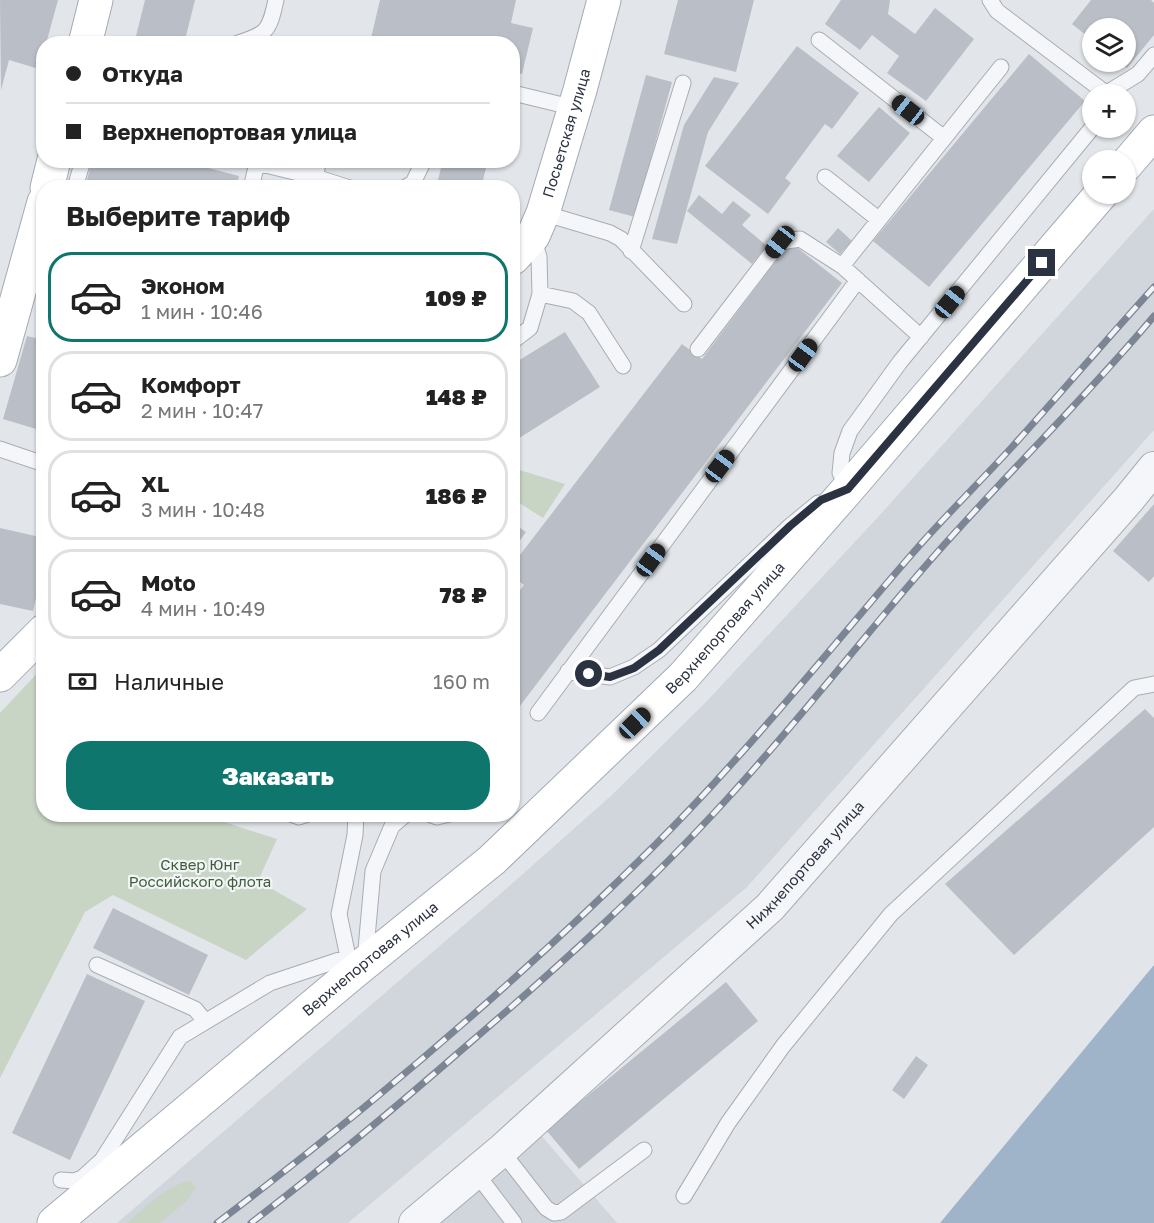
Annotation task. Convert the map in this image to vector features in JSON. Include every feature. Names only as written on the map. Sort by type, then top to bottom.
[{"type":"main road","points":[[87,36],[96,0]]},
{"type":"main road","name":"Посьетская улица","points":[[530,236],[575,108],[604,0]]},
{"type":"main road","points":[[1136,153],[1154,132]]},
{"type":"main road","name":"Верхнепортовая улица","points":[[54,1223],[356,964],[492,860],[683,677],[1092,204]]},
{"type":"main road","points":[[0,360],[36,231]]},
{"type":"main road","points":[[0,675],[36,639]]},
{"type":"street","name":"Нижнепортовая улица","points":[[415,1223],[502,1150],[770,907],[1154,468]]},
{"type":"lane","points":[[255,36],[263,33],[270,25],[276,0]]},
{"type":"lane","points":[[990,0],[997,11],[1094,84]]},
{"type":"lane","points":[[819,40],[944,138]]},
{"type":"lane","points":[[1122,84],[1138,74],[1154,55]]},
{"type":"lane","points":[[842,267],[1001,67]]},
{"type":"lane","points":[[631,251],[683,83]]},
{"type":"lane","points":[[520,95],[575,108]]},
{"type":"lane","points":[[568,671],[610,677],[634,668],[659,650],[790,526],[821,500],[848,489],[840,473],[842,453],[850,431],[900,362],[1084,138]]},
{"type":"lane","points":[[278,168],[325,180]]},
{"type":"lane","points":[[315,177],[317,168]]},
{"type":"lane","points":[[825,177],[878,219]]},
{"type":"lane","points":[[520,336],[530,328],[540,294],[539,257],[530,236],[610,233],[621,239],[684,304]]},
{"type":"lane","points":[[698,349],[780,242],[800,239],[842,267],[921,337]]},
{"type":"lane","points":[[538,713],[858,280]]},
{"type":"lane","points":[[540,294],[573,301],[589,313],[624,366]]},
{"type":"lane","points":[[0,449],[36,461]]},
{"type":"lane","points":[[684,1196],[728,1123],[783,1046],[891,914],[1134,688],[1154,684]]},
{"type":"lane","points":[[356,822],[339,914],[356,964]]},
{"type":"lane","points":[[356,964],[373,871],[392,826],[397,822]]},
{"type":"lane","points":[[61,1180],[74,1181],[82,1178],[102,1160],[180,1036],[270,983],[356,964]]},
{"type":"lane","points":[[97,965],[195,1009],[205,1021]]},
{"type":"lane","points":[[502,1150],[546,1208],[554,1213],[561,1212],[644,1150]]},
{"type":"lane","points":[[476,1173],[514,1223]]},
{"type":"shaded area","points":[[1154,209],[1154,430],[747,887],[348,1223],[117,1223],[612,795],[707,701],[879,516]]},
{"type":"shaded area","points":[[539,1133],[617,1223],[429,1223]]},
{"type":"green space","points":[[520,470],[565,484],[543,518],[520,503]]},
{"type":"green space","name":"Сквер Юнг Российского флота","points":[[36,674],[36,822],[224,822],[277,839],[258,881],[307,909],[246,960],[113,895],[85,912],[0,1078],[0,713]]},
{"type":"green space","points":[[190,1181],[196,1187],[187,1201],[160,1223],[127,1223],[164,1192]]},
{"type":"water","points":[[1154,965],[1154,1223],[940,1223]]},
{"type":"building","points":[[0,0],[58,0],[48,36],[36,36],[36,68],[9,60],[1,90]]},
{"type":"building","points":[[145,0],[195,0],[186,36],[136,36]]},
{"type":"building","points":[[380,0],[516,0],[511,23],[533,28],[522,74],[520,74],[520,36],[371,36]]},
{"type":"building","points":[[678,0],[754,0],[736,72],[664,54]]},
{"type":"building","points":[[841,0],[890,0],[888,14],[915,34],[935,8],[974,39],[926,101],[887,73],[899,56],[872,35],[860,50],[825,24]]},
{"type":"building","points":[[1091,0],[1151,0],[1154,3],[1154,35],[1136,57],[1136,18],[1082,18],[1082,32],[1072,24]]},
{"type":"building","points":[[797,46],[859,93],[832,129],[825,124],[785,178],[791,183],[768,214],[705,166]]},
{"type":"building","points":[[1029,54],[1082,98],[1082,105],[929,287],[873,241]]},
{"type":"building","points":[[646,75],[672,82],[635,217],[609,210]]},
{"type":"building","points":[[714,77],[739,83],[708,132],[677,244],[652,239],[684,125]]},
{"type":"building","points":[[879,107],[910,133],[869,182],[837,156]]},
{"type":"building","points":[[90,168],[208,168],[239,176],[238,180],[87,180]]},
{"type":"building","points":[[441,168],[486,168],[483,180],[438,180]]},
{"type":"building","points":[[699,195],[722,214],[733,201],[751,215],[742,225],[767,246],[752,264],[687,211]]},
{"type":"building","points":[[838,228],[852,241],[840,254],[826,242]]},
{"type":"building","points":[[790,242],[842,283],[520,706],[520,590],[524,585],[520,582],[520,555],[682,344],[702,359]]},
{"type":"building","points":[[565,332],[600,387],[520,438],[520,360]]},
{"type":"building","points":[[27,336],[36,338],[36,429],[3,419]]},
{"type":"building","points":[[1154,504],[1154,576],[1149,582],[1113,551]]},
{"type":"building","points":[[0,528],[36,536],[36,598],[33,611],[0,604]]},
{"type":"building","points":[[520,528],[526,532],[520,540]]},
{"type":"building","points":[[1145,709],[1154,718],[1154,827],[1014,955],[945,884]]},
{"type":"building","points":[[113,908],[208,955],[189,995],[93,948]]},
{"type":"building","points":[[87,974],[145,1001],[70,1160],[12,1133]]},
{"type":"building","points":[[726,982],[758,1021],[579,1169],[546,1130]]},
{"type":"building","points":[[916,1056],[928,1065],[904,1099],[892,1090]]},
{"type":"railway","points":[[217,1223],[331,1134],[443,1041],[604,895],[656,844],[723,774],[924,540],[1012,447],[1154,287]]},
{"type":"railway","points":[[251,1223],[359,1137],[499,1018],[567,958],[665,864],[753,770],[956,532],[1099,379],[1154,316]]},
{"type":"route","points":[[589,674],[610,677],[634,668],[659,650],[790,526],[821,500],[848,489],[1042,263]]}]
